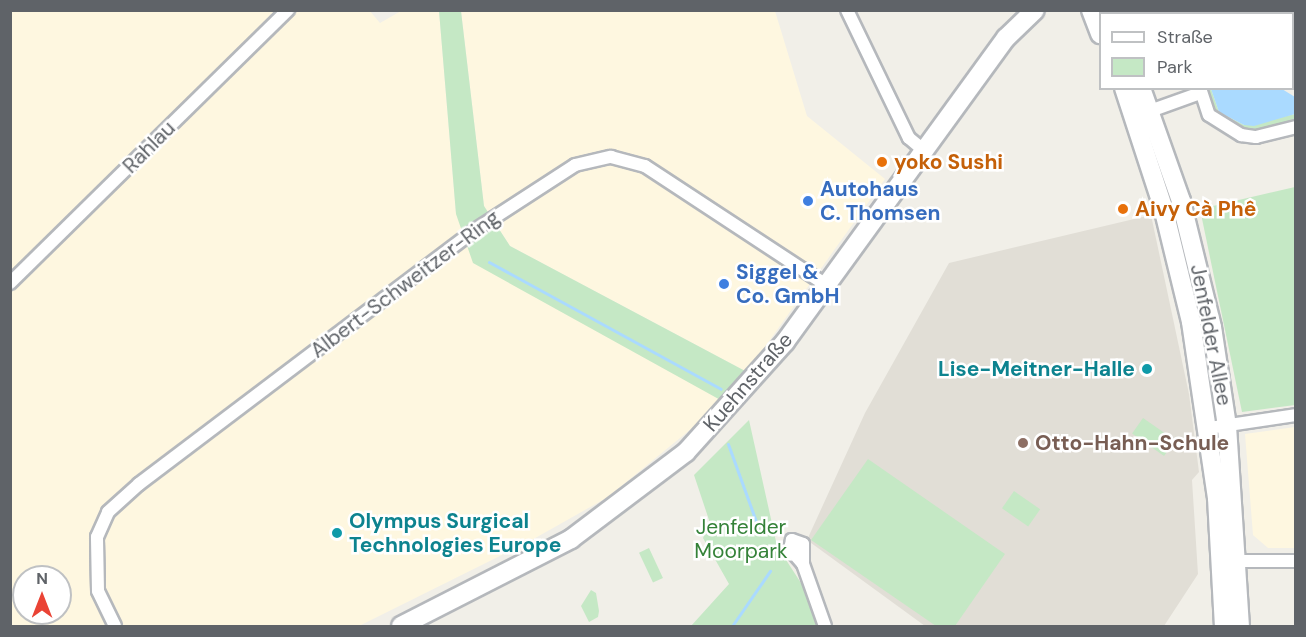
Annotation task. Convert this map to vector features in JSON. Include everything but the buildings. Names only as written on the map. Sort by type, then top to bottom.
[{"type":"street","name":"Rahlau","points":[[10,283],[288,10]]},
{"type":"street","points":[[847,10],[909,138],[922,149]]},
{"type":"street","name":"Kuehnstraße","points":[[1006,38],[1016,10]]},
{"type":"street","name":"Kuehnstraße","points":[[401,627],[553,550],[601,519],[666,469],[749,386],[826,285],[922,149],[1006,38],[1035,10]]},
{"type":"street","points":[[1091,10],[1099,29]]},
{"type":"street","name":"Jenfelder Allee","points":[[1126,90],[1141,110]]},
{"type":"street","name":"Jenfelder Allee","points":[[1141,90],[1141,110],[1218,427],[1229,561],[1240,627]]},
{"type":"street","points":[[1141,110],[1200,91],[1203,105],[1216,123],[1241,135],[1256,137],[1296,127]]},
{"type":"street","name":"Albert-Schweitzer-Ring","points":[[115,627],[98,591],[97,537],[108,512],[139,484],[475,230],[575,165],[611,157],[645,165],[826,285]]},
{"type":"street","points":[[1218,427],[1296,416]]},
{"type":"street","points":[[1229,561],[1296,561]]},
{"type":"street","name":"Jenfelder Allee","points":[[1224,627],[1229,561]]},
{"type":"street","points":[[803,564],[825,627]]},
{"type":"shaded area","points":[[369,10],[380,23],[401,11],[439,11],[456,214],[724,402],[608,497],[530,541],[359,626],[11,626],[10,11]]},
{"type":"shaded area","points":[[461,11],[775,11],[807,116],[885,179],[747,372],[510,246],[484,206]]},
{"type":"shaded area","name":"Otto-Hahn-Schule","points":[[1151,215],[1189,394],[1199,472],[1192,480],[1198,574],[1164,626],[925,626],[807,540],[865,413],[949,263]]},
{"type":"shaded area","points":[[1295,427],[1295,548],[1268,548],[1253,535],[1245,434]]},
{"type":"green space","points":[[439,11],[461,11],[484,206],[510,246],[747,372],[724,402],[473,263],[456,214]]},
{"type":"green space","points":[[1204,90],[1211,90],[1219,112],[1244,125],[1295,114],[1295,122],[1262,131],[1239,131],[1212,113]]},
{"type":"green space","points":[[1295,187],[1295,405],[1242,412],[1200,209]]},
{"type":"green space","points":[[1143,418],[1175,440],[1164,456],[1132,434]]},
{"type":"green space","name":"Jenfelder Moorpark","points":[[749,420],[777,546],[812,600],[819,626],[691,626],[729,584],[703,538],[710,523],[694,475]]},
{"type":"green space","points":[[868,459],[1005,554],[955,626],[936,626],[811,540]]},
{"type":"green space","points":[[1014,491],[1040,509],[1028,527],[1002,508]]},
{"type":"green space","points":[[649,548],[663,578],[653,583],[639,553]]},
{"type":"green space","points":[[591,590],[596,593],[599,611],[598,617],[589,622],[581,606]]},
{"type":"water","points":[[1211,90],[1284,90],[1295,97],[1295,114],[1254,126],[1244,125],[1219,112]]},
{"type":"waterway","points":[[489,262],[721,389]]},
{"type":"waterway","points":[[728,444],[757,524]]},
{"type":"waterway","points":[[732,626],[770,571]]},
{"type":"place","name":"yoko Sushi","points":[[882,162]]},
{"type":"place","name":"Autohaus C. Thomsen","points":[[808,201]]},
{"type":"place","name":"Aivy Cà Phê","points":[[1123,209]]},
{"type":"place","name":"Siggel & Co. GmbH","points":[[724,284]]},
{"type":"place","name":"Lise-Meitner-Halle","points":[[1147,369]]},
{"type":"place","name":"Otto-Hahn-Schule","points":[[1023,443]]},
{"type":"place","name":"Olympus Surgical Technologies Europe","points":[[337,533]]}]
